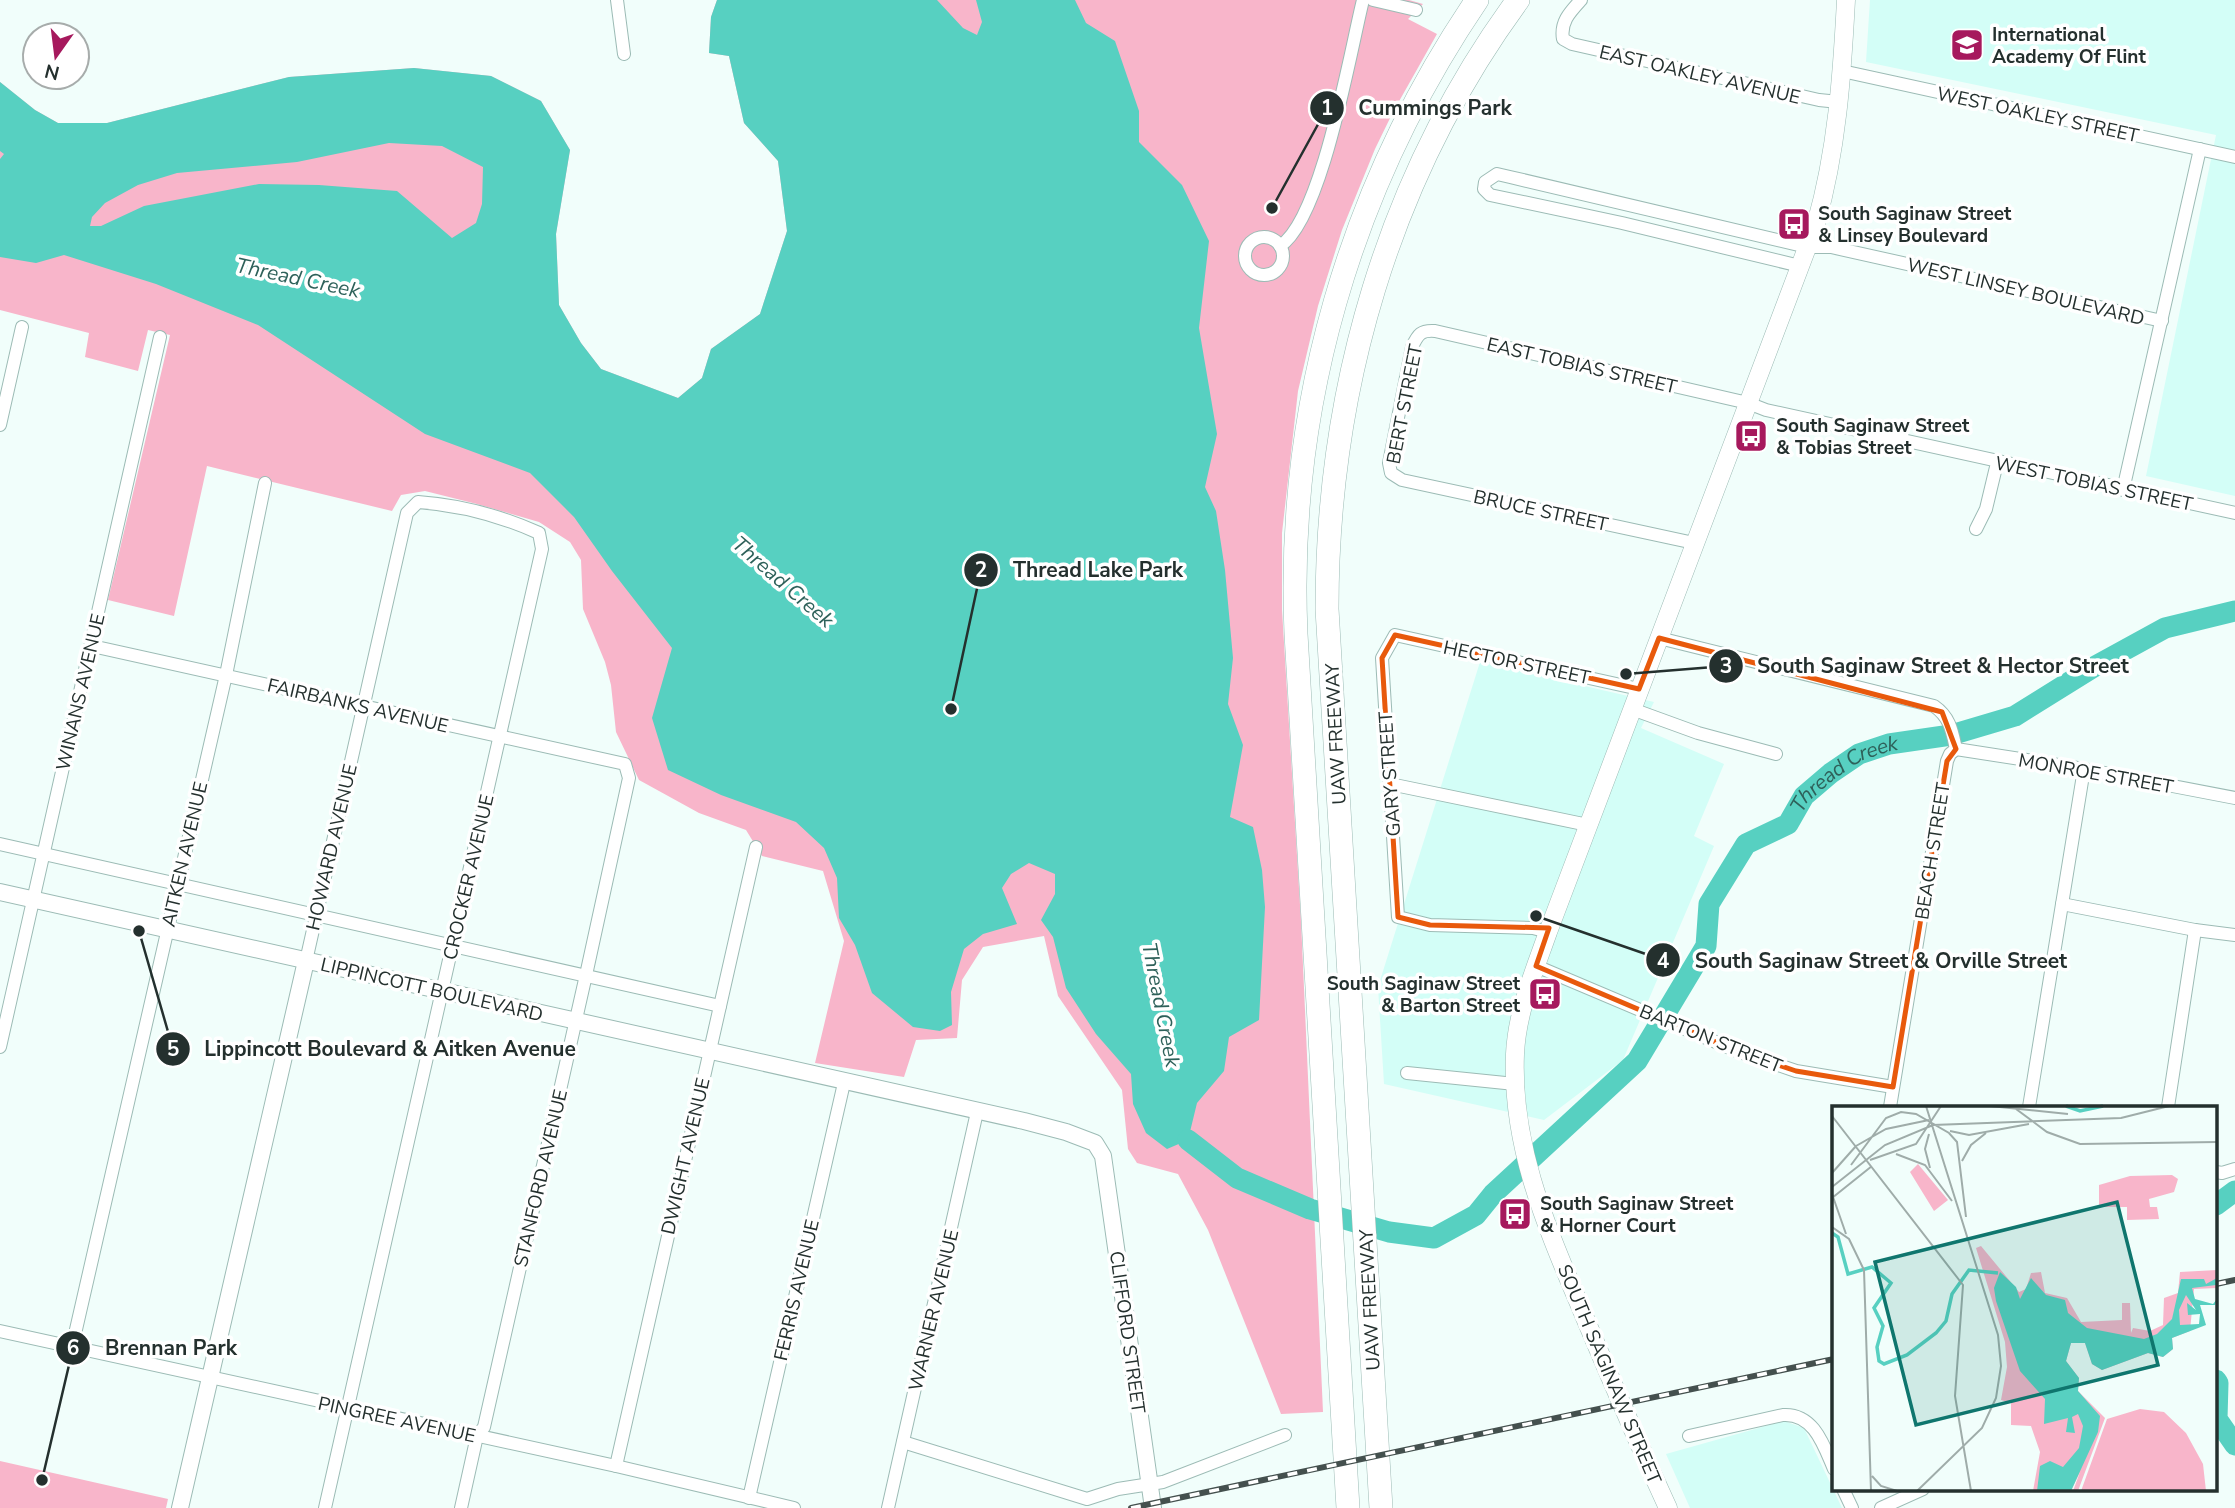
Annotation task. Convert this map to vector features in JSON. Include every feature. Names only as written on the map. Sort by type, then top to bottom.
[{"type":"highway","name":"UAW FREEWAY","points":[[1348,1508],[1296,634],[1294,557],[1299,483],[1306,428],[1323,345],[1362,218],[1416,100],[1477,0]]},
{"type":"highway","name":"UAW FREEWAY","points":[[1381,1508],[1327,609],[1332,485],[1356,352],[1380,266],[1401,208],[1452,103],[1490,39],[1518,0]]},
{"type":"main road","name":"SOUTH SAGINAW STREET","points":[[1668,1508],[1621,1404],[1534,1190],[1521,1143],[1515,1084],[1517,1029],[1522,1005],[1548,932],[1816,223],[1830,168],[1839,102],[1846,0]]},
{"type":"street","points":[[617,0],[624,54]]},
{"type":"street","points":[[1280,246],[1287,242],[1296,230],[1323,167],[1363,0]]},
{"type":"street","points":[[1373,0],[1416,10]]},
{"type":"street","name":"EAST OAKLEY AVENUE","points":[[1581,0],[1562,28],[1563,39],[1578,47],[1819,100],[1839,102]]},
{"type":"street","name":"WEST OAKLEY STREET","points":[[1842,71],[2235,157]]},
{"type":"street","points":[[2123,490],[2200,149]]},
{"type":"street","name":"WEST LINSEY BOULEVARD","points":[[1622,223],[1490,195],[1485,189],[1485,182],[1497,174],[1807,247],[1831,247],[2162,321]]},
{"type":"street","points":[[1627,203],[1622,223],[1800,266]]},
{"type":"street","points":[[0,425],[22,327]]},
{"type":"street","name":"EAST TOBIAS STREET","points":[[1417,335],[1424,330],[1435,331],[1748,403]]},
{"type":"street","name":"BERT STREET","points":[[1391,472],[1389,463],[1412,346],[1417,335]]},
{"type":"street","name":"WINANS AVENUE","points":[[0,1047],[160,337]]},
{"type":"street","name":"WEST TOBIAS STREET","points":[[1748,403],[1766,410],[1997,463],[2235,513]]},
{"type":"street","points":[[1976,529],[1986,509],[1997,463]]},
{"type":"street","name":"BRUCE STREET","points":[[1391,472],[1402,480],[1693,543]]},
{"type":"street","name":"AITKEN AVENUE","points":[[72,1347],[226,675],[265,483]]},
{"type":"street","name":"CROCKER AVENUE","points":[[325,1508],[542,549],[540,533],[516,522],[450,504],[418,502],[407,513]]},
{"type":"street","name":"HOWARD AVENUE","points":[[180,1508],[212,1378],[407,513]]},
{"type":"street","name":"HECTOR STREET","points":[[1395,635],[1639,689]]},
{"type":"street","name":"GARY STREET","points":[[1395,635],[1382,658],[1398,917],[1430,925],[1532,928],[1548,932]]},
{"type":"street","points":[[1659,638],[1934,706],[1951,725],[1956,749]]},
{"type":"street","name":"FAIRBANKS AVENUE","points":[[92,646],[625,764]]},
{"type":"street","points":[[1632,709],[1698,733],[1776,754]]},
{"type":"street","name":"MONROE STREET","points":[[1956,749],[2084,769],[2235,798]]},
{"type":"street","name":"BEACH STREET","points":[[1890,1106],[1947,761],[1956,749]]},
{"type":"street","name":"STANFORD AVENUE","points":[[461,1508],[477,1436],[484,1427],[586,975],[629,778],[625,764]]},
{"type":"street","points":[[2029,1106],[2084,769]]},
{"type":"street","points":[[1390,784],[1588,825]]},
{"type":"street","points":[[0,844],[720,1006]]},
{"type":"street","name":"DWIGHT AVENUE","points":[[616,1466],[756,847]]},
{"type":"street","name":"LIPPINCOTT BOULEVARD","points":[[0,892],[1066,1132],[1095,1143],[1102,1156]]},
{"type":"street","points":[[2062,904],[2195,930],[2235,935]]},
{"type":"street","points":[[2168,1106],[2195,930]]},
{"type":"street","name":"BARTON STREET","points":[[1536,966],[1737,1051],[1796,1071],[1893,1087]]},
{"type":"street","points":[[1407,1073],[1515,1084]]},
{"type":"street","name":"FERRIS AVENUE","points":[[749,1498],[844,1083]]},
{"type":"street","name":"WARNER AVENUE","points":[[888,1508],[977,1112]]},
{"type":"street","name":"CLIFFORD STREET","points":[[1102,1156],[1153,1508]]},
{"type":"street","name":"PINGREE AVENUE","points":[[0,1331],[616,1466],[794,1508]]},
{"type":"street","points":[[1689,1436],[1783,1415],[1799,1416],[1815,1430],[1832,1465]]},
{"type":"street","points":[[903,1442],[1087,1499],[1118,1489],[1163,1482],[1284,1435]]},
{"type":"street","points":[[1843,1490],[1852,1508]]},
{"type":"street","points":[[1881,1508],[1921,1490]]},
{"type":"highlighted area","points":[[1395,635],[1639,689],[1659,638],[1942,712],[1956,749],[1947,761],[1893,1087],[1796,1071],[1737,1051],[1536,966],[1549,928],[1430,925],[1398,917],[1382,658]]},
{"type":"shaded area","points":[[717,0],[1409,0],[1423,4],[1408,19],[1437,34],[1375,149],[1342,230],[1318,306],[1298,391],[1282,533],[1282,610],[1301,921],[1323,1412],[1281,1414],[1208,1230],[1178,1174],[1137,1163],[1128,1149],[1122,1090],[1058,996],[1044,936],[983,947],[962,980],[957,1038],[916,1040],[904,1077],[815,1063],[844,941],[823,871],[762,856],[746,830],[699,813],[639,780],[616,732],[611,685],[605,662],[583,609],[581,560],[570,542],[539,522],[425,491],[401,495],[392,511],[207,466],[174,616],[108,600],[170,335],[148,330],[138,371],[85,357],[89,333],[0,310],[0,82],[35,110],[58,123],[107,123],[289,77],[414,68],[491,76],[541,101],[570,150],[556,234],[559,305],[581,343],[601,369],[678,398],[702,378],[711,349],[760,314],[787,231],[778,161],[744,123],[729,56],[709,53],[711,17]]},
{"type":"shaded area","points":[[1870,0],[2235,0],[2235,496],[2146,476],[2216,135],[1866,62]]},
{"type":"shaded area","points":[[1480,662],[1654,702],[1641,728],[1724,764],[1694,836],[1714,846],[1623,1060],[1544,1120],[1384,1084],[1378,987]]},
{"type":"shaded area","points":[[1784,1421],[1804,1428],[1842,1508],[1690,1508],[1666,1454]]},
{"type":"shaded area","points":[[0,1461],[168,1499],[166,1508],[0,1508]]},
{"type":"water","points":[[717,0],[937,0],[963,28],[977,35],[982,22],[976,0],[1075,0],[1086,23],[1115,41],[1139,111],[1139,142],[1182,185],[1209,241],[1199,328],[1217,434],[1205,487],[1216,511],[1225,570],[1233,658],[1228,704],[1243,745],[1230,817],[1253,827],[1262,870],[1265,907],[1259,1020],[1229,1037],[1224,1071],[1197,1103],[1188,1140],[1167,1149],[1146,1133],[1133,1104],[1131,1074],[1096,1034],[1066,988],[1053,937],[1041,920],[1055,894],[1055,874],[1029,863],[1011,874],[1002,888],[1017,924],[983,934],[964,949],[951,992],[952,1025],[940,1031],[913,1027],[872,993],[855,945],[839,918],[837,878],[824,848],[796,822],[721,795],[668,770],[652,718],[672,648],[574,517],[530,473],[425,434],[258,325],[156,284],[64,255],[36,263],[0,257],[0,159],[4,154],[0,151],[0,82],[35,110],[58,123],[107,123],[289,77],[414,68],[491,76],[541,101],[570,150],[556,234],[559,305],[581,343],[601,369],[678,398],[702,378],[711,349],[760,314],[787,231],[778,161],[744,123],[729,56],[709,53],[711,17]],"holes":[[[389,143],[442,146],[483,167],[482,204],[476,223],[452,238],[397,191],[319,185],[259,184],[144,206],[101,226],[90,226],[92,217],[105,203],[138,185],[177,173],[297,162]]]},
{"type":"waterway","name":"Thread Creek","points":[[1188,1140],[1237,1178],[1310,1209],[1389,1232],[1434,1238],[1476,1215],[1493,1194],[1637,1061],[1706,946],[1709,904],[1746,844],[1788,824],[1804,796],[1831,773],[1859,754],[1889,744],[1951,735],[2015,716],[2092,668],[2165,628],[2235,611]]},
{"type":"waterway","name":"Thread Creek","points":[[2218,1204],[2235,1191]]},
{"type":"waterway","name":"Thread Creek","points":[[2218,1420],[2235,1445]]},
{"type":"railway","points":[[2218,1284],[2235,1280]]},
{"type":"railway","points":[[1131,1508],[1832,1359]]},
{"type":"place","name":"International Academy Of Flint","points":[[1967,45]]},
{"type":"place","name":"Cummings Park","points":[[1272,208]]},
{"type":"place","name":"South Saginaw Street & Linsey Boulevard","points":[[1794,224]]},
{"type":"place","name":"South Saginaw Street & Tobias Street","points":[[1751,436]]},
{"type":"place","name":"South Saginaw Street & Hector Street","points":[[1626,674]]},
{"type":"place","name":"Thread Lake Park","points":[[951,709]]},
{"type":"place","name":"South Saginaw Street & Orville Street","points":[[1536,916]]},
{"type":"place","name":"Lippincott Boulevard & Aitken Avenue","points":[[139,931]]},
{"type":"place","name":"South Saginaw Street & Barton Street","points":[[1545,994]]},
{"type":"place","name":"South Saginaw Street & Horner Court","points":[[1515,1214]]},
{"type":"place","name":"Brennan Park","points":[[42,1480]]}]
